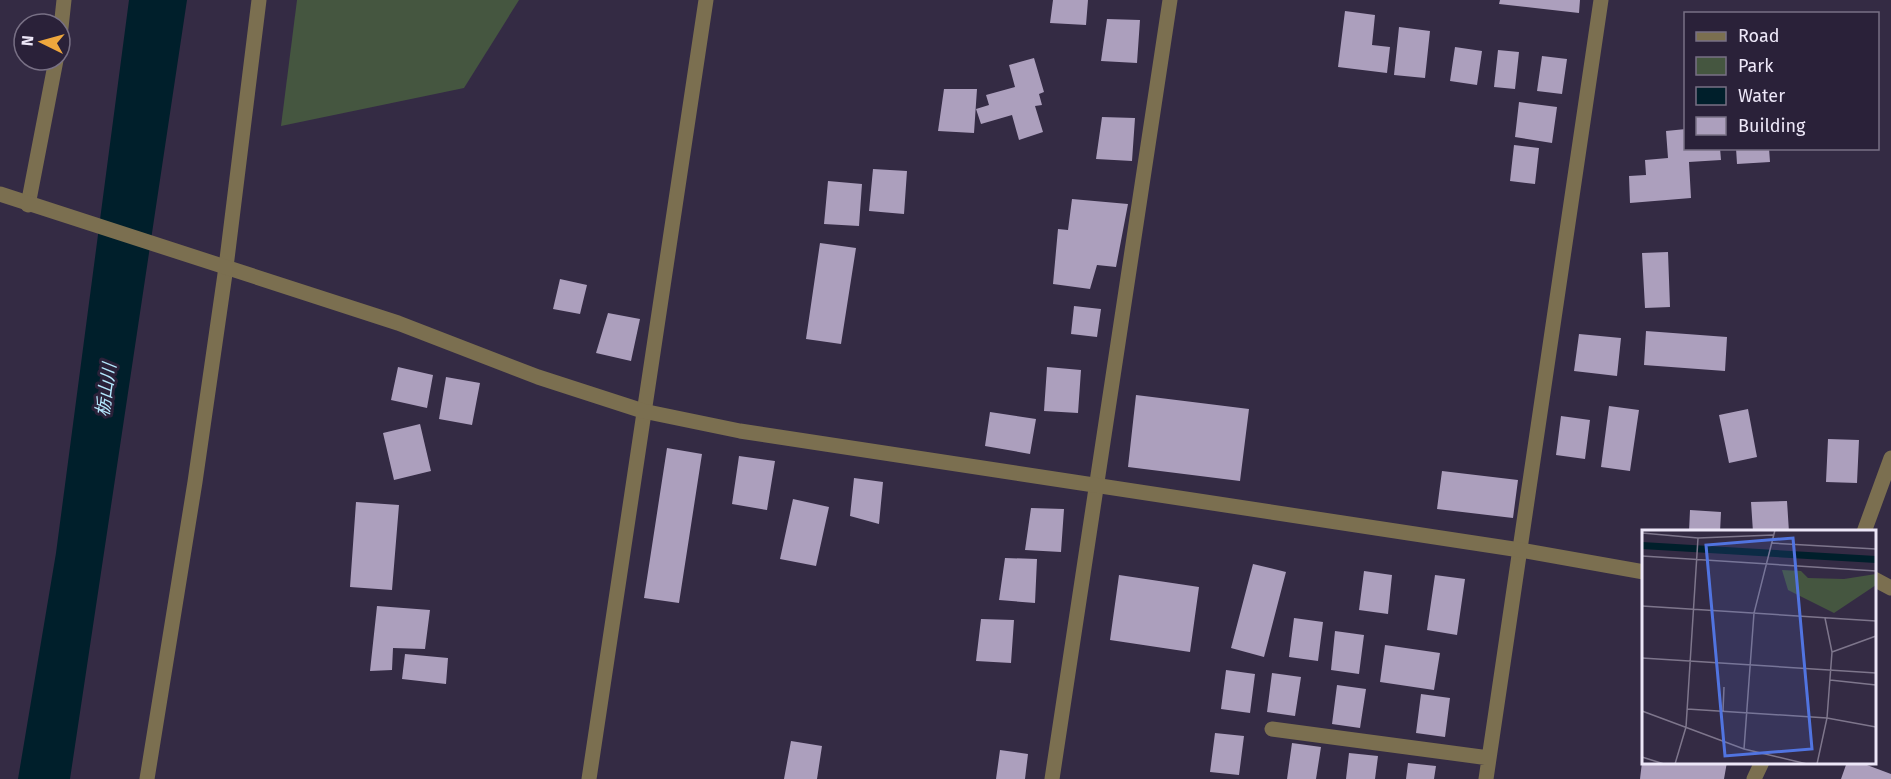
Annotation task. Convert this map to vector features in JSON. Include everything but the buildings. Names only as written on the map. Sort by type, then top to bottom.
[{"type":"street","points":[[147,779],[195,482],[226,267],[259,0]]},
{"type":"street","points":[[589,779],[706,0]]},
{"type":"street","points":[[1052,779],[1170,0]]},
{"type":"street","points":[[1486,779],[1602,0]]},
{"type":"street","points":[[28,205],[54,72]]},
{"type":"street","points":[[0,194],[28,205],[398,323],[538,378],[643,411],[740,431],[1520,550],[1642,572]]},
{"type":"street","points":[[1864,530],[1891,458]]},
{"type":"street","points":[[1876,580],[1891,588]]},
{"type":"street","points":[[1272,729],[1489,758]]},
{"type":"street","points":[[1754,779],[1761,764]]},
{"type":"green space","points":[[297,0],[519,0],[464,88],[281,126]]},
{"type":"water","name":"栃山川","points":[[129,0],[187,0],[70,779],[18,779],[56,553]]}]
